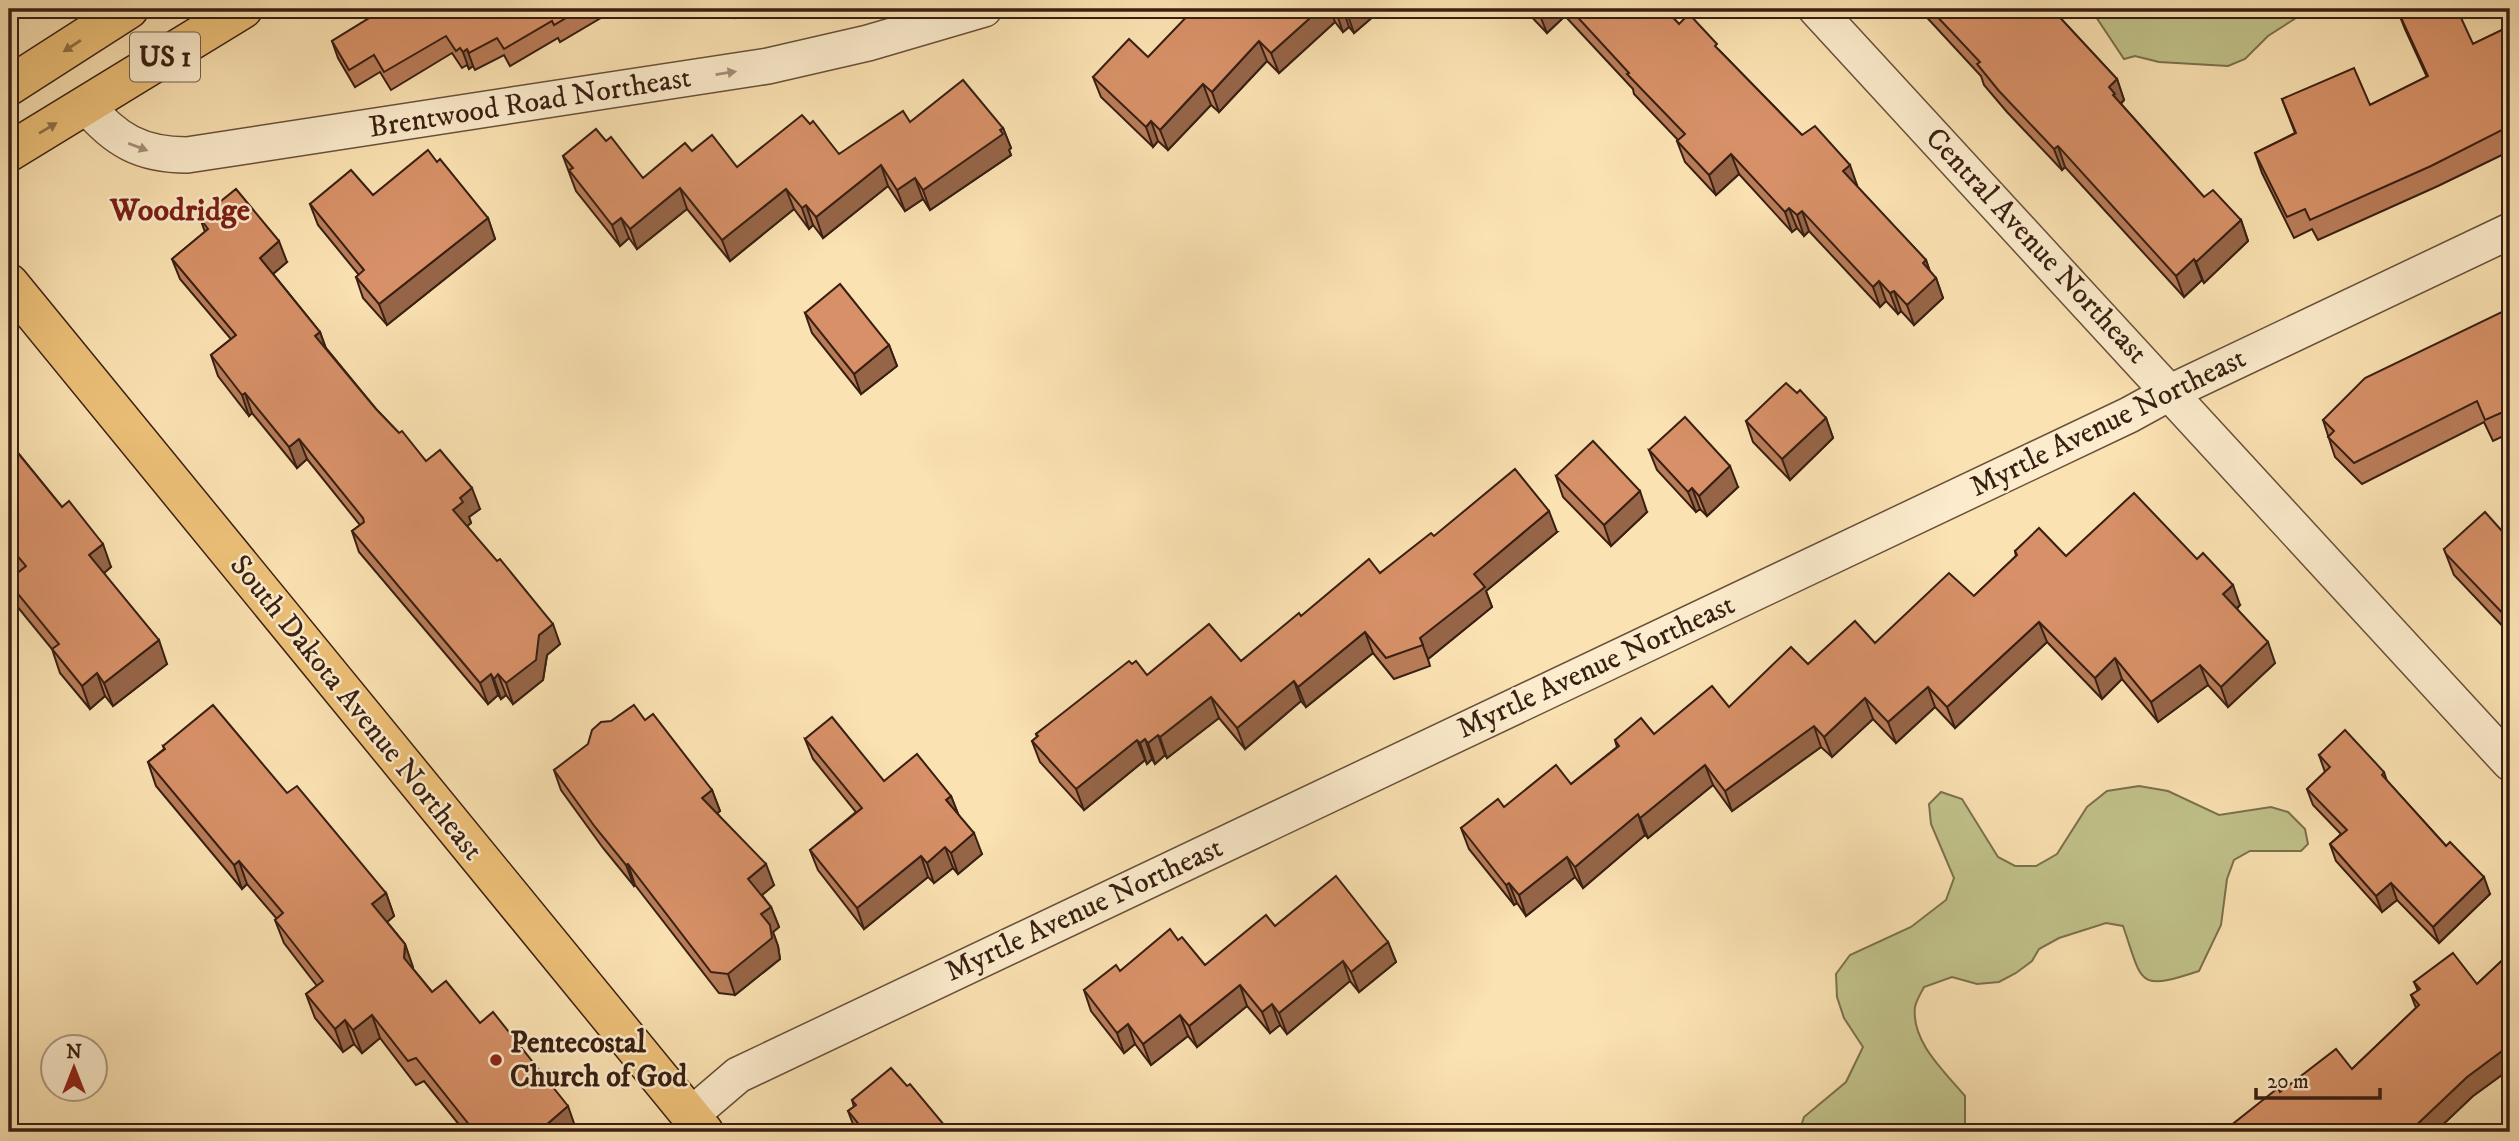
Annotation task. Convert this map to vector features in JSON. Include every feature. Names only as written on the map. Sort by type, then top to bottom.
[{"type":"main road","name":"US 1","points":[[9,86],[129,9]]},
{"type":"main road","name":"US 1","points":[[9,152],[243,9]]},
{"type":"main road","name":"South Dakota Avenue Northeast","points":[[9,283],[695,1127]]},
{"type":"street","name":"Brentwood Road Northeast","points":[[86,105],[102,125],[127,142],[155,153],[187,155],[768,66],[868,43],[984,9]]},
{"type":"street","name":"Central Avenue Northeast","points":[[1816,9],[2510,763]]},
{"type":"street","name":"Myrtle Avenue Northeast","points":[[695,1127],[738,1074],[2116,421],[2171,392],[2510,231]]},
{"type":"green space","points":[[2065,9],[2310,9],[2268,36],[2245,59],[2228,66],[2159,62],[2135,56],[2124,59],[2096,17],[2075,16]]},
{"type":"green space","points":[[2139,786],[2168,791],[2219,815],[2271,807],[2288,812],[2305,829],[2308,844],[2301,851],[2250,851],[2234,860],[2227,879],[2221,925],[2199,971],[2163,981],[2145,978],[2134,960],[2123,926],[2106,923],[2059,938],[2039,949],[2032,961],[1999,982],[1977,984],[1952,977],[1924,987],[1915,1007],[1918,1032],[1939,1067],[1965,1096],[1965,1132],[1799,1132],[1804,1117],[1846,1082],[1863,1047],[1844,1018],[1837,997],[1836,974],[1850,955],[1911,927],[1946,900],[1954,878],[1931,824],[1929,804],[1941,792],[1962,799],[1998,857],[2015,866],[2036,866],[2057,854],[2087,807],[2107,791]]},
{"type":"building","points":[[384,9],[581,9],[554,25],[552,21],[504,49],[497,38],[469,53],[467,49],[463,52],[460,48],[456,51],[446,36],[384,72],[374,55],[349,70],[332,41]]},
{"type":"building","points":[[1194,9],[1201,9],[1208,15],[1214,9],[1320,9],[1271,53],[1259,41],[1212,92],[1203,84],[1160,130],[1151,121],[1146,127],[1093,77],[1129,39],[1148,57]]},
{"type":"building","points":[[1570,9],[1665,9],[1679,24],[1689,14],[1717,44],[1715,46],[1802,135],[1815,126],[1850,165],[1843,171],[1926,260],[1923,263],[1936,278],[1907,305],[1894,291],[1890,293],[1879,281],[1873,287],[1802,211],[1797,215],[1789,208],[1785,212],[1731,154],[1709,175],[1677,141],[1685,134]]},
{"type":"building","points":[[1930,9],[2052,9],[2117,79],[2109,87],[2115,94],[2113,95],[2204,197],[2213,190],[2241,220],[2196,262],[2194,259],[2176,276],[2058,146],[2054,149],[1999,91],[1977,64],[1980,62]]},
{"type":"building","points":[[2397,9],[2457,9],[2473,44],[2510,26],[2510,126],[2431,166],[2310,220],[2305,209],[2287,217],[2255,153],[2296,133],[2282,99],[2354,68],[2370,105],[2428,76]]},
{"type":"building","points":[[963,80],[1003,128],[1000,130],[1003,134],[923,190],[915,178],[897,190],[881,165],[816,217],[806,205],[802,208],[786,189],[722,240],[680,188],[630,229],[621,218],[612,225],[569,170],[573,168],[563,156],[596,129],[606,141],[611,137],[643,178],[685,143],[692,151],[712,135],[737,167],[802,115],[810,124],[813,121],[839,154],[903,111],[910,122]]},
{"type":"building","points":[[428,150],[437,162],[440,159],[488,218],[379,304],[356,277],[364,270],[310,204],[351,170],[373,195]]},
{"type":"building","points":[[236,189],[279,241],[260,258],[320,332],[315,336],[376,409],[399,433],[402,431],[426,461],[440,450],[472,488],[460,498],[463,502],[453,510],[497,561],[500,559],[553,624],[539,635],[536,660],[506,683],[498,674],[494,679],[491,674],[480,683],[352,531],[364,522],[363,518],[299,439],[289,447],[245,393],[242,395],[211,355],[236,335],[172,259],[208,229],[200,218]]},
{"type":"building","points":[[840,284],[889,345],[854,374],[805,313]]},
{"type":"building","points":[[2510,308],[2510,409],[2485,420],[2477,401],[2354,463],[2328,437],[2334,431],[2323,420],[2365,378]]},
{"type":"building","points":[[1786,383],[1797,393],[1800,390],[1826,418],[1782,459],[1746,421]]},
{"type":"building","points":[[1685,417],[1730,466],[1699,496],[1692,488],[1688,492],[1649,450]]},
{"type":"building","points":[[1593,441],[1640,491],[1604,525],[1556,476]]},
{"type":"building","points":[[9,442],[62,507],[69,501],[103,544],[89,555],[159,640],[104,683],[97,673],[82,686],[52,649],[59,644],[9,583],[9,580],[26,566],[9,546]]},
{"type":"building","points":[[1515,469],[1549,511],[1474,574],[1485,587],[1420,638],[1423,645],[1386,658],[1365,632],[1298,687],[1294,681],[1237,728],[1211,697],[1160,737],[1158,735],[1148,743],[1145,739],[1140,743],[1137,740],[1076,789],[1032,741],[1038,736],[1036,734],[1129,661],[1132,664],[1136,661],[1147,675],[1209,624],[1241,661],[1299,613],[1301,616],[1369,559],[1380,573],[1431,533],[1434,536]]},
{"type":"building","points":[[2134,493],[2197,559],[2203,553],[2233,585],[2223,594],[2268,642],[2221,687],[2200,665],[2151,702],[2115,658],[2095,678],[2039,622],[1947,707],[1928,687],[1888,722],[1865,698],[1824,737],[1814,726],[1725,791],[1705,765],[1640,818],[1638,814],[1575,867],[1567,857],[1519,895],[1509,883],[1506,885],[1461,828],[1498,799],[1504,807],[1556,765],[1571,784],[1619,746],[1615,740],[1641,718],[1654,734],[1712,686],[1729,707],[1791,647],[1808,664],[1855,621],[1875,643],[1949,573],[1974,596],[2017,555],[2015,551],[2039,528],[2066,556]]},
{"type":"building","points":[[2485,512],[2510,540],[2510,621],[2444,549]]},
{"type":"building","points":[[213,705],[287,793],[297,786],[386,893],[372,904],[405,944],[404,958],[432,992],[446,981],[480,1023],[493,1012],[568,1106],[538,1132],[475,1132],[416,1058],[408,1061],[372,1015],[353,1030],[345,1020],[335,1029],[306,994],[323,981],[275,920],[283,913],[239,861],[234,865],[148,762],[165,749],[163,746]]},
{"type":"building","points":[[634,705],[645,720],[653,714],[712,790],[702,798],[766,864],[748,879],[771,907],[761,914],[770,925],[772,938],[728,974],[711,972],[628,864],[626,865],[595,827],[554,770],[588,744],[592,730],[601,722],[611,721]]},
{"type":"building","points":[[832,717],[884,781],[917,754],[951,796],[946,800],[974,833],[951,853],[945,847],[927,863],[921,856],[857,908],[810,850],[862,808],[805,739]]},
{"type":"building","points":[[2345,730],[2446,846],[2450,842],[2484,877],[2433,927],[2391,883],[2376,896],[2330,844],[2347,830],[2307,789],[2330,767],[2319,755]]},
{"type":"building","points":[[1336,876],[1388,942],[1351,972],[1343,961],[1279,1013],[1272,1004],[1262,1012],[1240,985],[1189,1026],[1180,1015],[1143,1044],[1128,1024],[1117,1033],[1084,990],[1116,965],[1120,971],[1170,929],[1178,940],[1182,937],[1205,965],[1266,915],[1275,926]]},
{"type":"building","points":[[2453,953],[2477,984],[2510,953],[2510,1045],[2467,1077],[2411,1132],[2218,1132],[2224,1127],[2225,1130],[2278,1088],[2280,1092],[2336,1049],[2352,1069],[2419,1005],[2411,995],[2420,989],[2414,982]]},
{"type":"building","points":[[891,1068],[907,1086],[910,1084],[950,1132],[865,1132],[848,1111],[856,1105],[852,1100]]},
{"type":"place","name":"Pentecostal Church of God","points":[[496,1060]]},
{"type":"district","name":"Woodridge","points":[[180,211]]}]
